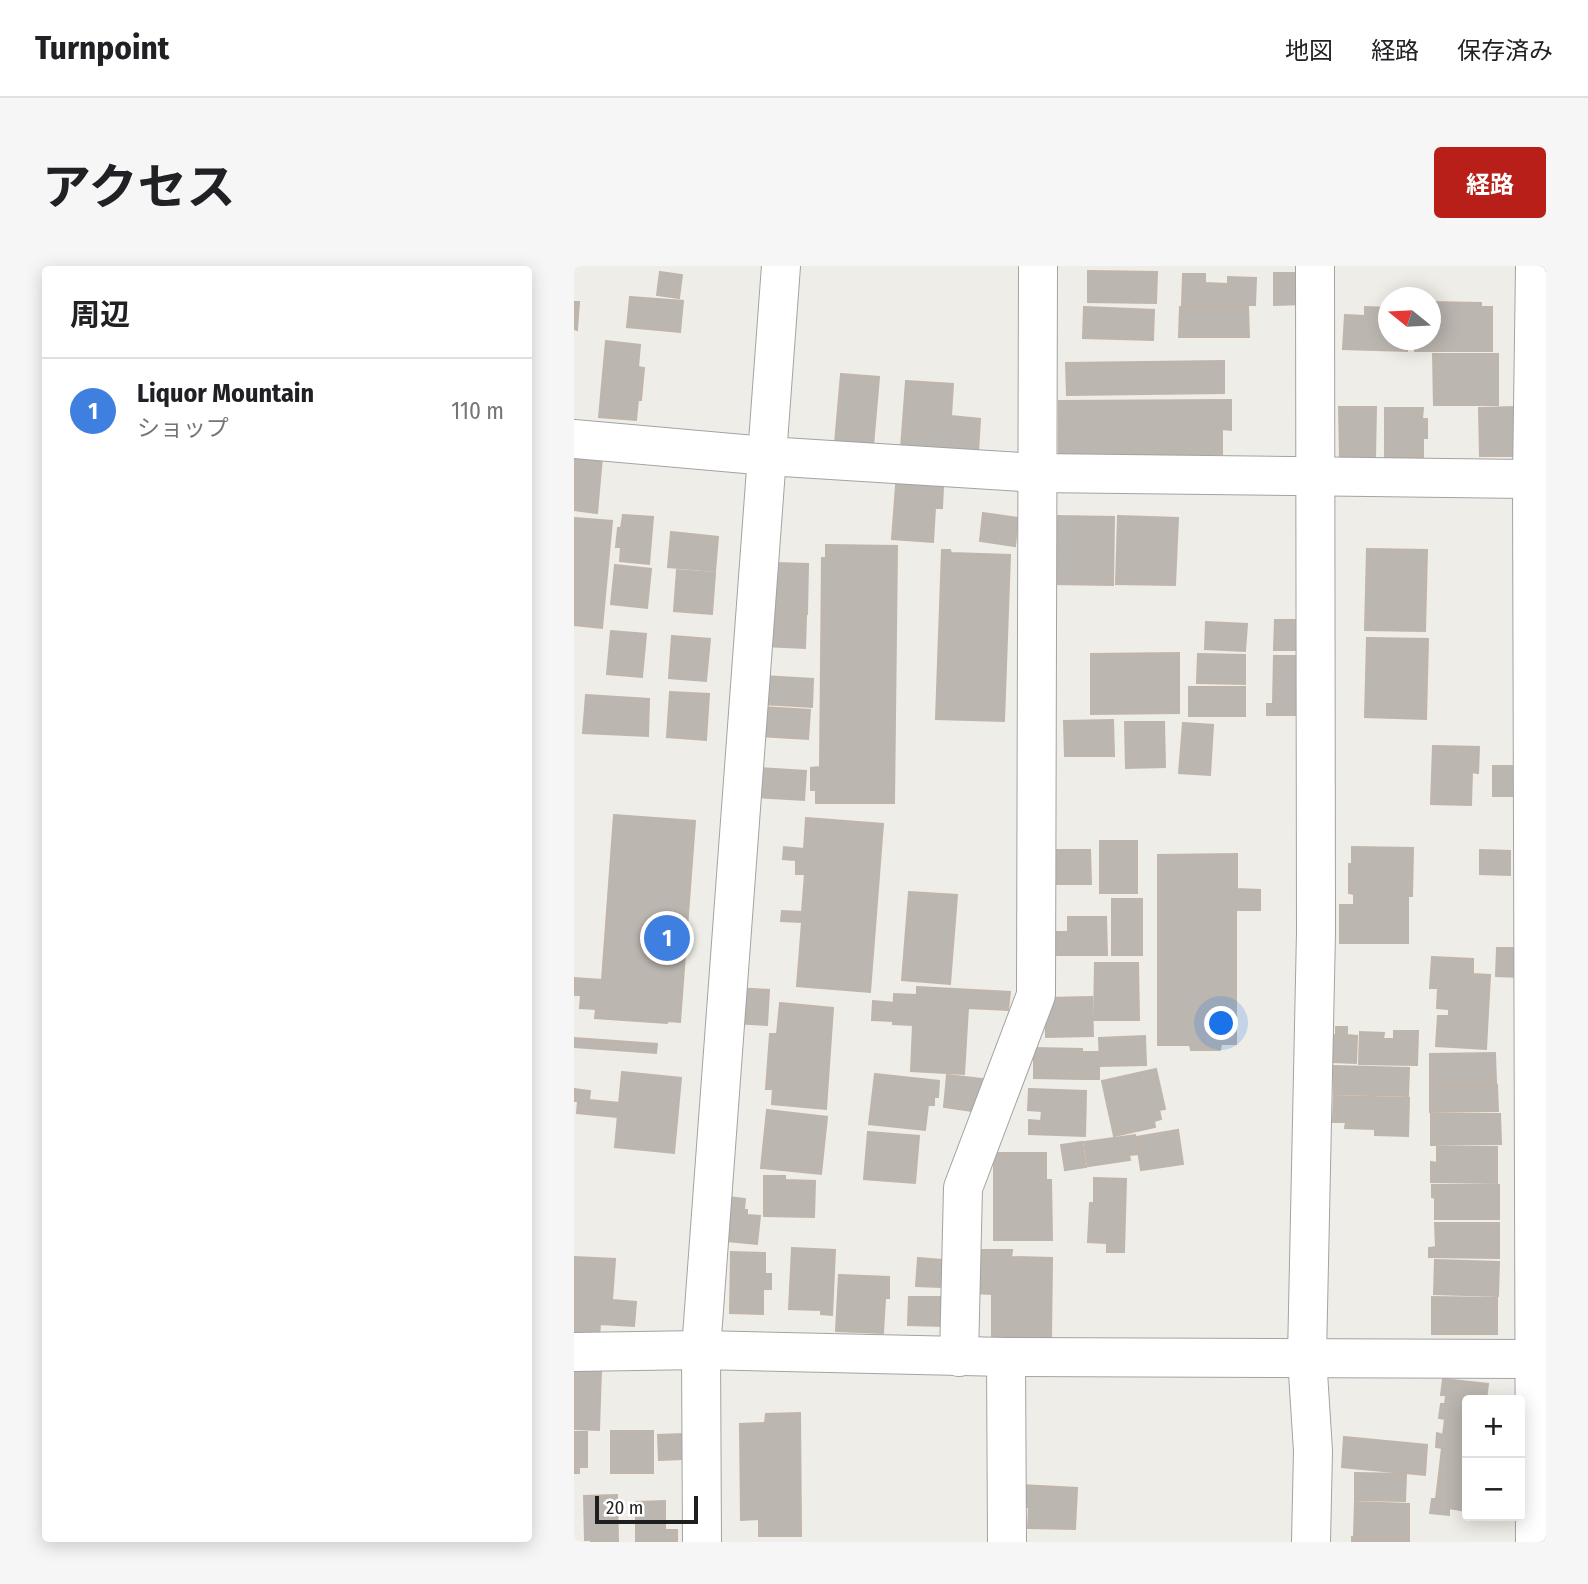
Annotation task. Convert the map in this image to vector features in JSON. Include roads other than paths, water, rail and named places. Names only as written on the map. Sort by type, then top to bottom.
[{"type":"street","points":[[702,1542],[701,1350],[781,266]]},
{"type":"street","points":[[959,1357],[963,1188],[1036,995],[1038,266]]},
{"type":"street","points":[[1311,1542],[1313,1451],[1307,1357],[1316,932],[1315,266]]},
{"type":"street","points":[[1535,266],[1532,479],[1539,1359],[1535,1542]]},
{"type":"street","points":[[574,439],[767,456],[1037,472],[1532,479]]},
{"type":"street","points":[[574,1352],[701,1350],[959,1357],[1539,1359]]},
{"type":"street","points":[[1006,1357],[1007,1542]]},
{"type":"place","name":"Liquor Mountain","points":[[667,938]]}]
